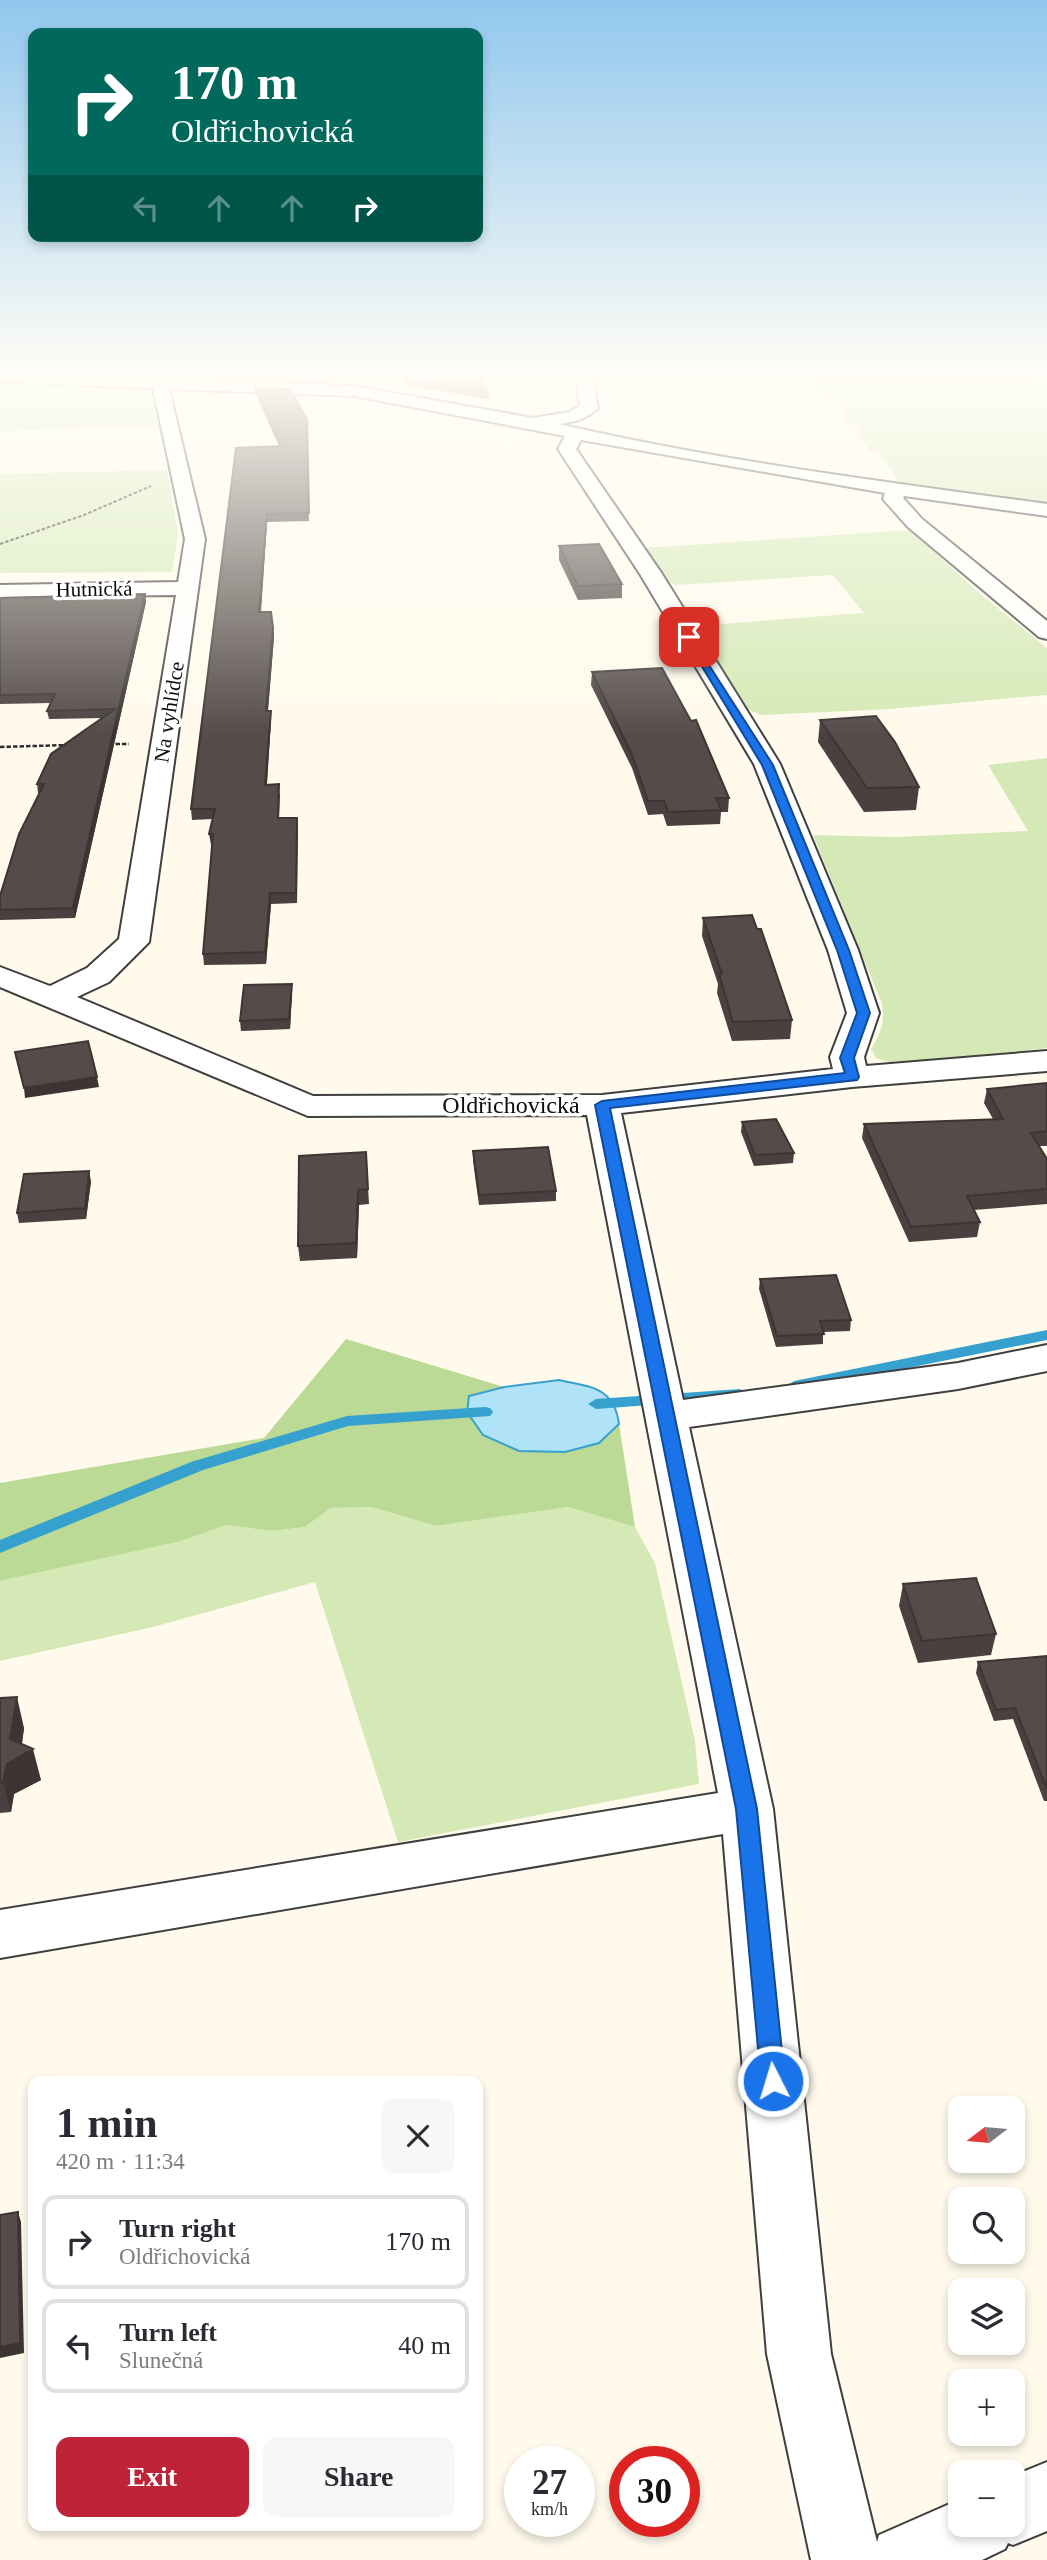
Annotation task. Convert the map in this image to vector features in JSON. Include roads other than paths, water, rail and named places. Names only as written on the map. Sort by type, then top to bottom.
[{"type":"street","name":"Na vyhlídce","points":[[50,998],[98,975],[134,942],[195,539],[185,495]]},
{"type":"street","points":[[598,495],[650,574],[767,765],[843,950],[863,1013],[847,1058],[852,1077]]},
{"type":"street","points":[[894,495],[893,499],[915,523],[1047,632]]},
{"type":"street","points":[[942,495],[1047,510]]},
{"type":"street","name":"Hutnická","points":[[0,591],[188,588]]},
{"type":"street","name":"Oldřichovická","points":[[0,976],[308,1106],[602,1105],[852,1077],[1047,1061]]},
{"type":"street","points":[[602,1105],[747,1809],[799,2354],[846,2560]]},
{"type":"street","points":[[666,1416],[958,1376],[1047,1358]]},
{"type":"street","points":[[0,1934],[747,1809]]},
{"type":"street","points":[[1025,2506],[1047,2496]]},
{"type":"street","points":[[904,2560],[955,2537]]},
{"type":"water","points":[[559,1380],[591,1387],[612,1402],[619,1424],[599,1443],[565,1452],[519,1451],[483,1435],[467,1412],[469,1396],[504,1387]]},
{"type":"waterway","points":[[794,1386],[1047,1335]]},
{"type":"waterway","points":[[596,1404],[740,1394]]},
{"type":"waterway","points":[[0,1547],[197,1466],[347,1421],[485,1412]]}]
